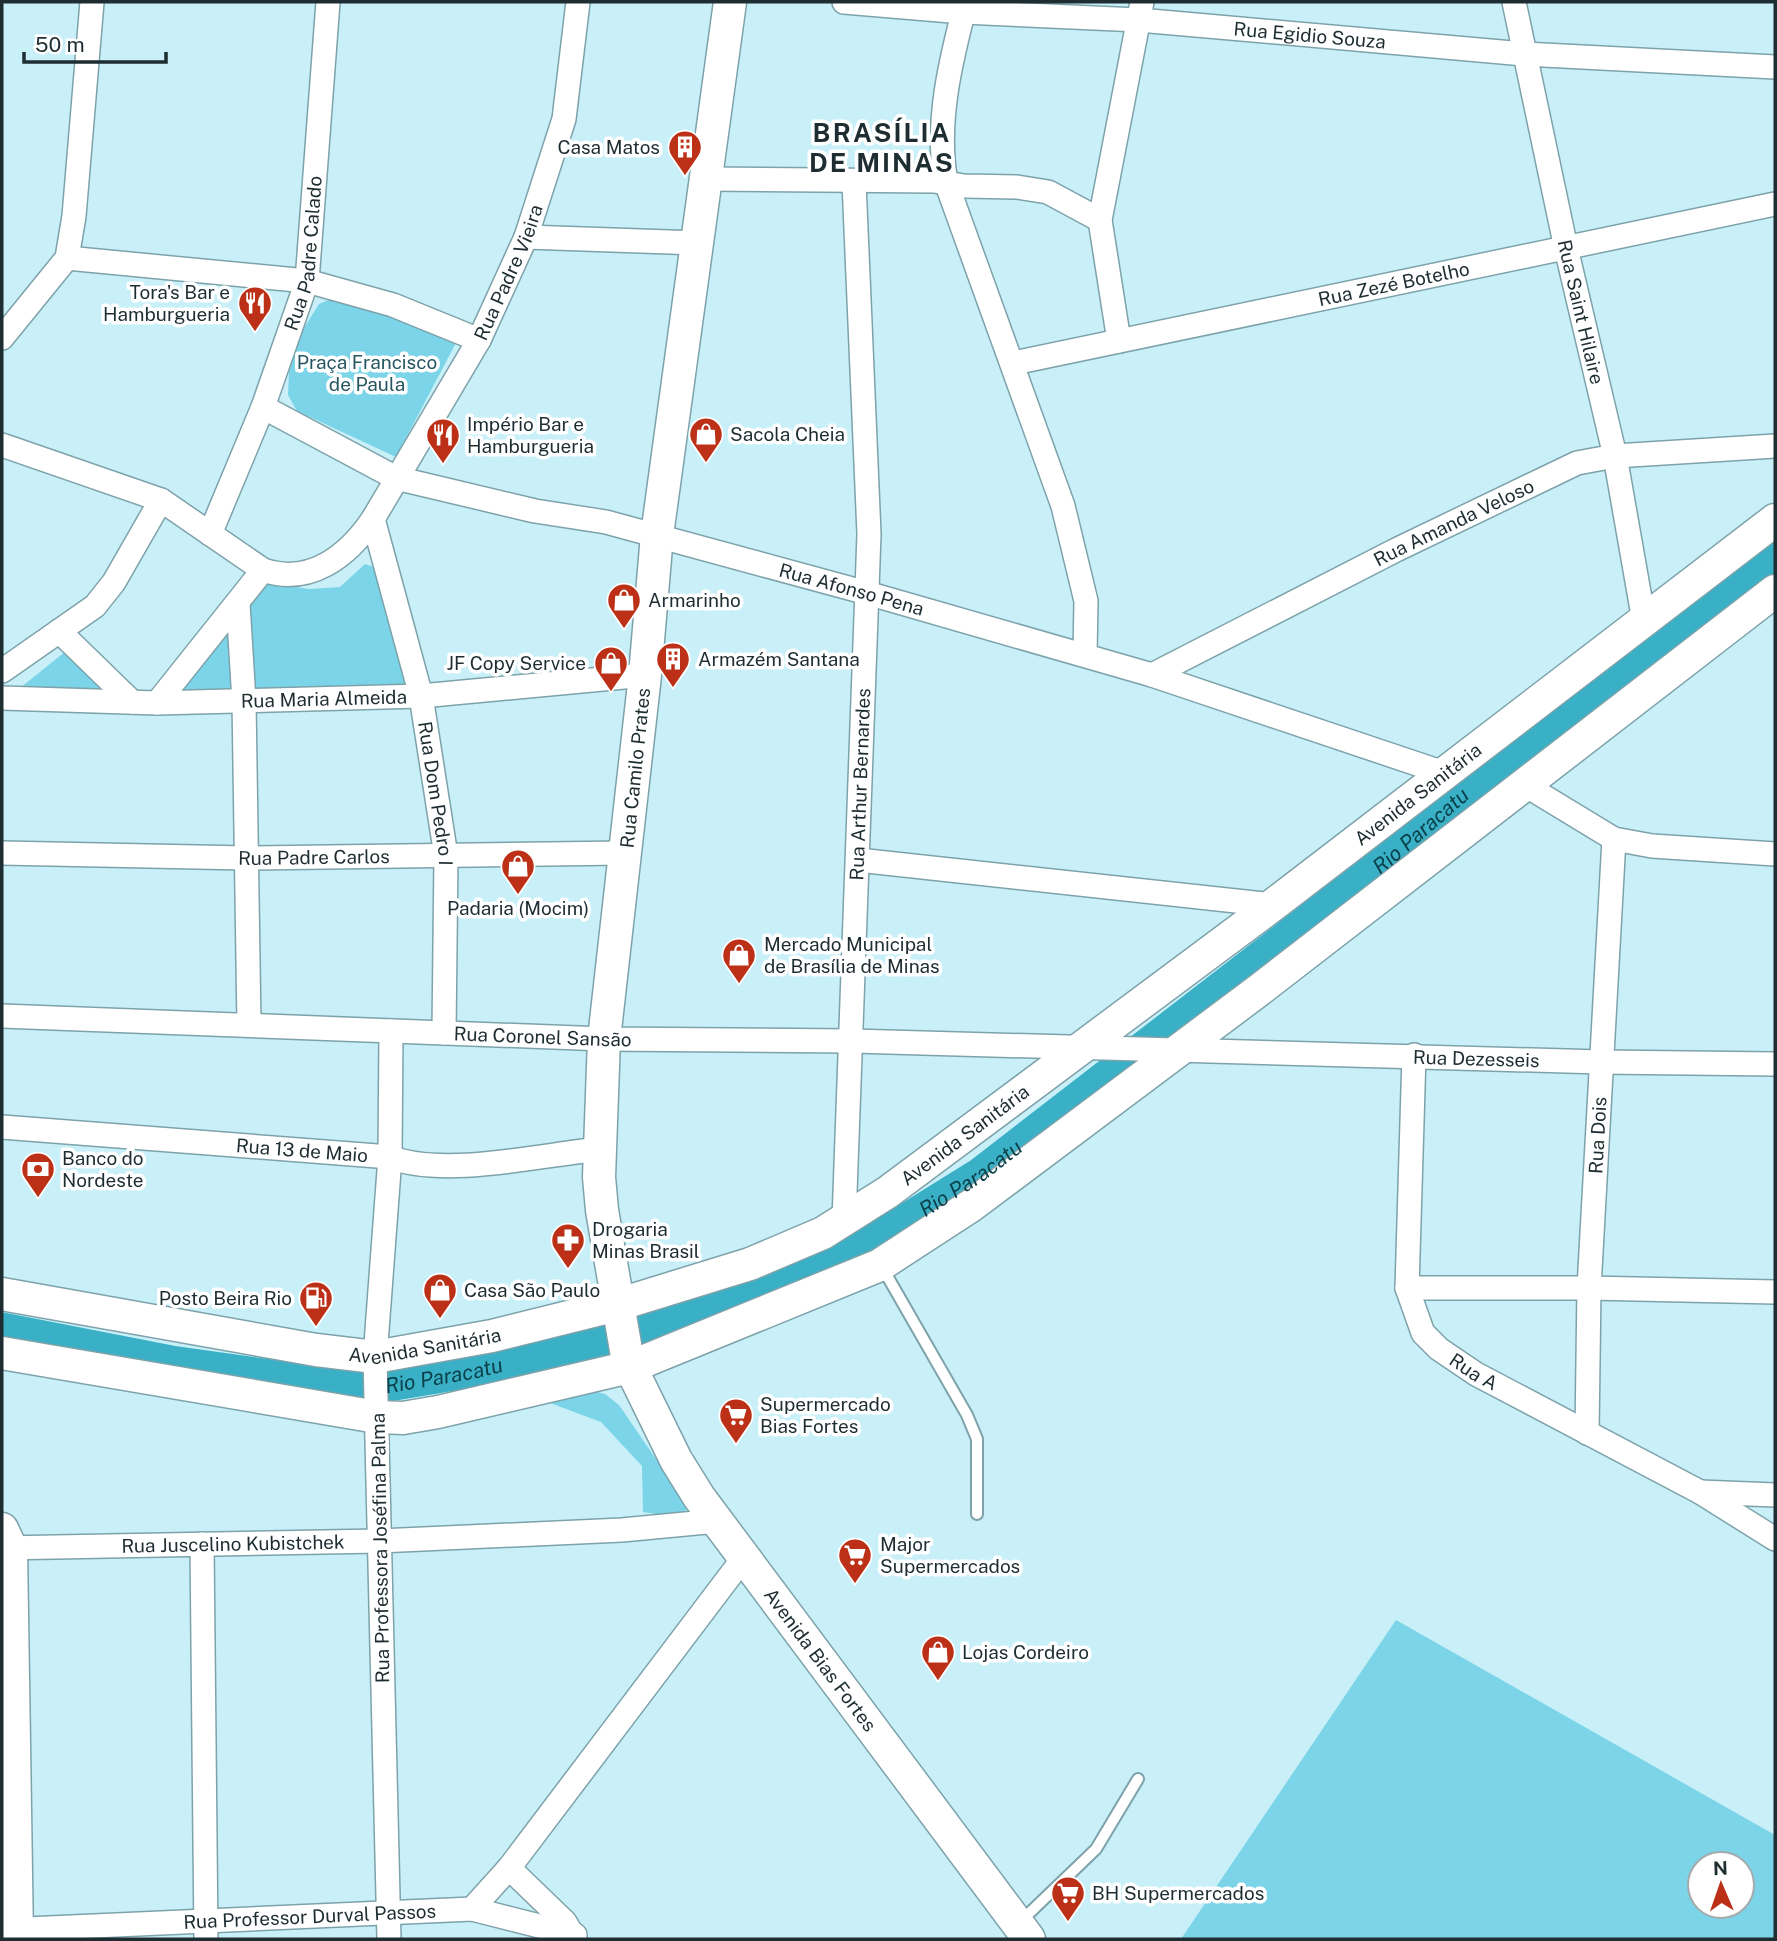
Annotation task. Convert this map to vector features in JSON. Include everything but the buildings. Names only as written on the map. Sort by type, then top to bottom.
[{"type":"street","points":[[2,338],[67,258],[74,216],[92,2]]},
{"type":"street","name":"Rua Padre Calado","points":[[210,534],[263,407],[307,281],[328,2]]},
{"type":"street","name":"Rua Padre Vieira","points":[[263,570],[281,576],[301,575],[329,563],[355,545],[479,340],[526,237],[564,119],[578,2]]},
{"type":"street","name":"Rua Camilo Prates","points":[[629,1365],[602,1210],[600,1149],[604,1039],[645,676],[657,535],[730,2]]},
{"type":"street","name":"Rua Egidio Souza","points":[[844,2],[1141,11],[1524,54],[1775,67]]},
{"type":"street","name":"Rua Saint Hilaire","points":[[1514,2],[1566,248],[1615,456],[1644,621]]},
{"type":"street","points":[[964,7],[944,108],[943,162],[946,182],[1052,471],[1082,578],[1087,622],[1085,655]]},
{"type":"street","points":[[1119,341],[1100,220],[1141,11]]},
{"type":"street","points":[[707,179],[946,182],[964,186],[1017,187],[1048,192],[1100,220]]},
{"type":"street","name":"Rua Arthur Bernardes","points":[[844,1220],[853,1041],[869,534],[854,182]]},
{"type":"street","name":"Rua Zezé Botelho","points":[[1014,363],[1775,204]]},
{"type":"street","points":[[526,237],[698,243]]},
{"type":"street","points":[[67,258],[307,281],[393,305],[479,340]]},
{"type":"street","name":"Rua Afonso Pena","points":[[263,407],[396,478],[534,511],[606,522],[867,593],[1152,675],[1444,773]]},
{"type":"street","points":[[2,444],[161,500],[263,570],[157,703]]},
{"type":"street","name":"Rua Amanda Veloso","points":[[1152,675],[1396,550],[1561,470],[1593,458],[1775,446]]},
{"type":"street","points":[[2,671],[95,606],[114,582],[161,500]]},
{"type":"street","name":"Rua Dom Pedro I","points":[[373,519],[421,696],[446,856],[444,1033]]},
{"type":"street","name":"Avenida Sanitária","points":[[2,1294],[375,1362],[619,1311],[795,1246],[844,1220],[1083,1046],[1273,905],[1775,520]]},
{"type":"street","points":[[2,1353],[403,1418],[438,1412],[629,1365],[880,1265],[972,1205],[1525,785],[1775,591]]},
{"type":"street","points":[[238,604],[244,701],[249,1026]]},
{"type":"street","points":[[59,631],[132,702]]},
{"type":"street","name":"Rua Maria Almeida","points":[[2,698],[157,703],[421,696],[645,676]]},
{"type":"street","points":[[1525,785],[1614,839],[1652,846],[1775,854]]},
{"type":"street","name":"Rua Dois","points":[[1587,1433],[1589,1287],[1614,839]]},
{"type":"street","name":"Rua Padre Carlos","points":[[2,853],[246,858],[625,853]]},
{"type":"street","points":[[858,860],[1273,905]]},
{"type":"street","name":"Rua Coronel Sansão","points":[[2,1016],[604,1039],[1083,1046]]},
{"type":"street","name":"Rua Professora Joséfina Palma","points":[[389,1939],[375,1362],[390,1157],[391,1031]]},
{"type":"street","name":"Rua Dezesseis","points":[[1083,1046],[1601,1062],[1775,1064]]},
{"type":"street","name":"Rua A","points":[[1414,1055],[1407,1288],[1423,1333],[1439,1349],[1476,1374],[1700,1492],[1775,1539]]},
{"type":"street","name":"Rua 13 de Maio","points":[[2,1127],[390,1157],[415,1165],[461,1166],[600,1149]]},
{"type":"street","points":[[1407,1288],[1589,1287],[1775,1292]]},
{"type":"street","name":"Avenida Bias Fortes","points":[[629,1365],[676,1460],[717,1521],[1023,1932]]},
{"type":"street","points":[[1700,1492],[1775,1495]]},
{"type":"street","name":"Rua Juscelino Kubistchek","points":[[5,1542],[202,1545],[379,1541],[622,1530],[717,1521]]},
{"type":"street","points":[[5,1542],[12,1933]]},
{"type":"street","points":[[202,1545],[206,1930]]},
{"type":"street","points":[[472,1909],[509,1868],[745,1556]]},
{"type":"street","points":[[509,1868],[551,1906],[575,1937]]},
{"type":"street","name":"Rua Professor Durval Passos","points":[[12,1933],[206,1930],[472,1909],[575,1937]]},
{"type":"lane","points":[[880,1265],[967,1415],[976,1439],[977,1514]]},
{"type":"lane","points":[[1023,1932],[1096,1849],[1138,1779]]},
{"type":"green space","name":"Praça Francisco de Paula","points":[[333,298],[363,303],[458,339],[396,457],[297,411],[288,395],[289,371],[299,336],[319,304]]},
{"type":"green space","points":[[365,564],[374,567],[407,681],[401,689],[260,693],[248,687],[245,613],[265,582],[309,589],[340,587]]},
{"type":"green space","points":[[233,620],[238,693],[172,696]]},
{"type":"green space","points":[[66,651],[118,693],[15,692]]},
{"type":"green space","points":[[581,1388],[605,1394],[619,1405],[688,1506],[682,1518],[643,1512],[642,1466],[601,1422],[550,1403]]},
{"type":"green space","points":[[1396,1620],[1775,1835],[1775,1939],[1181,1939]]},
{"type":"waterway","name":"Rio Paracatu","points":[[2,1329],[171,1362],[365,1389],[472,1371],[670,1323],[798,1274],[890,1230],[980,1174],[1385,861],[1490,770],[1668,643],[1775,557]]},
{"type":"place","name":"Casa Matos","points":[[685,177]]},
{"type":"place","name":"Tora's Bar e Hamburgueria","points":[[255,333]]},
{"type":"place","name":"Sacola Cheia","points":[[706,464]]},
{"type":"place","name":"Império Bar e Hamburgueria","points":[[443,465]]},
{"type":"place","name":"Armarinho","points":[[624,630]]},
{"type":"place","name":"Armazém Santana","points":[[673,689]]},
{"type":"place","name":"JF Copy Service","points":[[611,693]]},
{"type":"place","name":"Padaria (Mocim)","points":[[518,896]]},
{"type":"place","name":"Mercado Municipal de Brasília de Minas","points":[[739,985]]},
{"type":"place","name":"Banco do Nordeste","points":[[38,1199]]},
{"type":"place","name":"Drogaria Minas Brasil","points":[[568,1270]]},
{"type":"place","name":"Casa São Paulo","points":[[440,1320]]},
{"type":"place","name":"Posto Beira Rio","points":[[316,1328]]},
{"type":"place","name":"Supermercado Bias Fortes","points":[[736,1445]]},
{"type":"place","name":"Major Supermercados","points":[[855,1585]]},
{"type":"place","name":"Lojas Cordeiro","points":[[938,1682]]},
{"type":"place","name":"BH Supermercados","points":[[1068,1923]]},
{"type":"district","name":"BRASÍLIA DE MINAS","points":[[882,147]]}]
